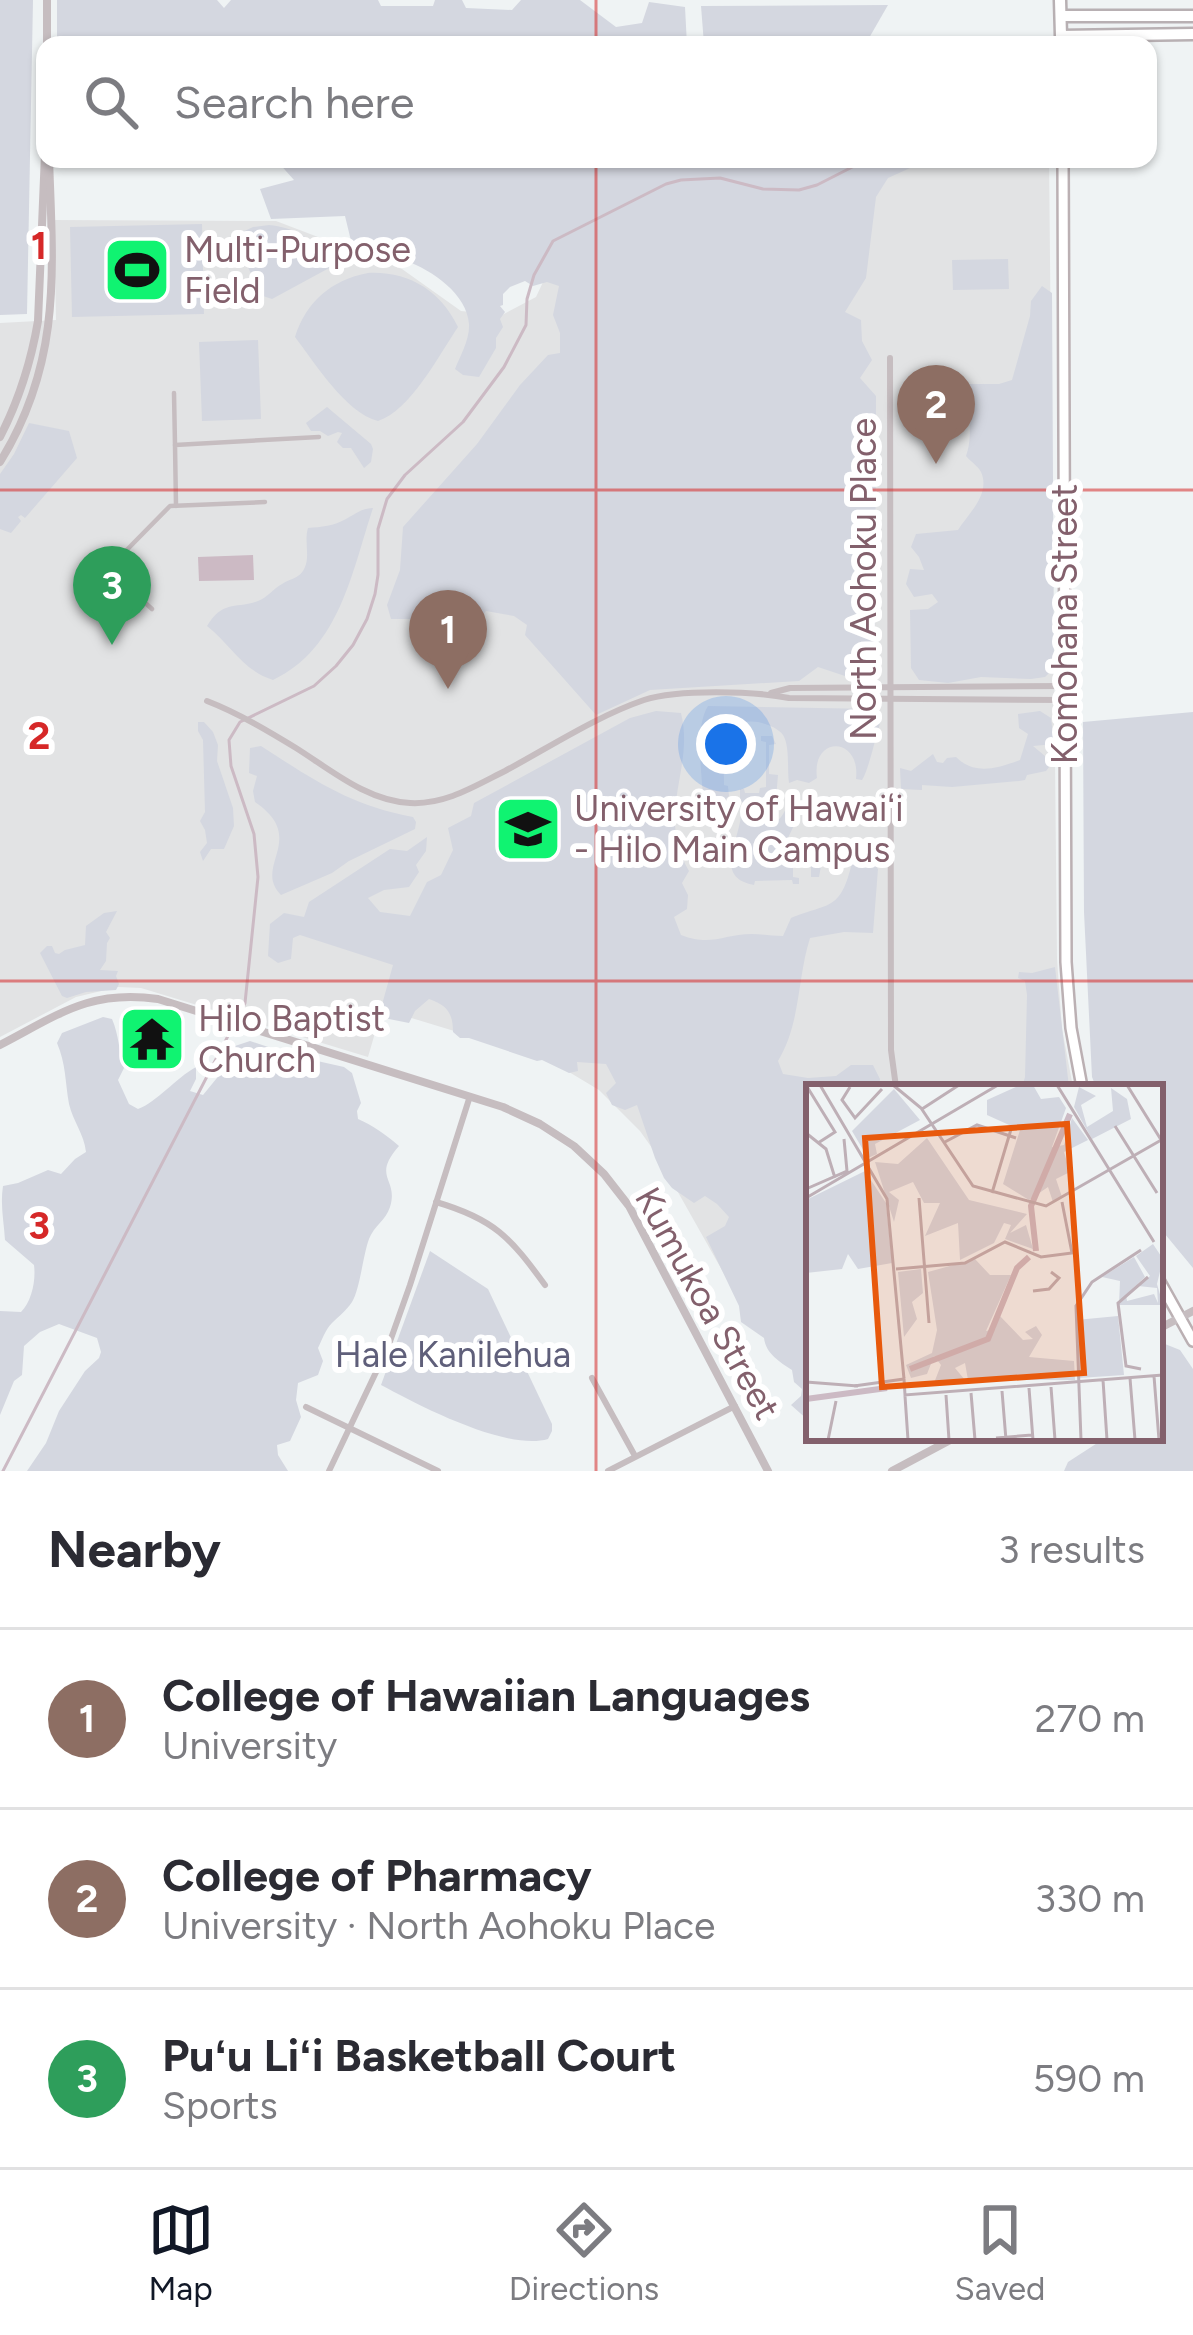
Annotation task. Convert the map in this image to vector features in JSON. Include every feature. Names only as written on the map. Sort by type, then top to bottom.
[{"type":"highway","points":[[1060,0],[1061,36]]},
{"type":"highway","points":[[1060,16],[1193,16]]},
{"type":"highway","points":[[1149,36],[1193,34]]},
{"type":"main road","name":"Komohana Street","points":[[1063,168],[1066,962],[1081,1084]]},
{"type":"main road","points":[[1163,1287],[1193,1341]]},
{"type":"street","points":[[47,0],[47,36]]},
{"type":"street","points":[[0,437],[20,394],[34,346],[46,168]]},
{"type":"street","points":[[0,462],[32,399],[51,322],[47,168]]},
{"type":"street","name":"North Aohoku Place","points":[[890,358],[891,1050],[896,1084]]},
{"type":"street","points":[[174,393],[176,506]]},
{"type":"street","points":[[176,445],[319,437]]},
{"type":"street","points":[[152,609],[108,569],[170,506],[266,502]]},
{"type":"street","points":[[767,694],[790,688],[1065,686]]},
{"type":"street","points":[[207,701],[359,789],[385,799],[417,803],[469,790],[644,700],[670,695],[1065,700]]},
{"type":"street","name":"Kumukoa Street","points":[[0,1045],[75,1006],[110,996],[158,999],[470,1096],[540,1124],[574,1146],[629,1206],[768,1471]]},
{"type":"street","points":[[328,1471],[388,1347],[470,1096]]},
{"type":"street","points":[[436,1202],[487,1221],[516,1245],[544,1285]]},
{"type":"street","points":[[1163,1326],[1193,1311]]},
{"type":"street","points":[[592,1378],[635,1456]]},
{"type":"street","points":[[608,1471],[735,1406]]},
{"type":"street","points":[[306,1407],[438,1471]]},
{"type":"street","points":[[892,1471],[948,1441]]},
{"type":"shaded area","name":"University of Hawaiʻi - Hilo Main Campus","points":[[864,168],[1049,168],[1057,959],[1062,1029],[1072,1084],[806,1084],[740,1302],[640,1131],[599,1090],[549,1060],[382,1009],[368,1057],[141,988],[118,987],[76,997],[0,1037],[0,323],[56,320],[54,220],[276,221],[402,269],[461,311],[502,315],[536,297],[552,263]]},
{"type":"shaded area","points":[[253,555],[254,580],[199,581],[198,557]]},
{"type":"green space","points":[[0,0],[33,0],[27,314],[0,315]]},
{"type":"green space","points":[[57,0],[217,0],[224,8],[231,0],[378,0],[381,6],[433,6],[435,0],[462,0],[466,8],[512,10],[521,0],[580,0],[616,27],[642,23],[649,2],[685,7],[687,36],[57,36]]},
{"type":"green space","points":[[888,5],[870,36],[703,36],[701,6]]},
{"type":"green space","points":[[283,168],[910,168],[888,178],[876,197],[866,278],[845,312],[861,320],[862,341],[872,360],[860,378],[876,396],[875,656],[848,677],[818,667],[799,681],[650,690],[596,715],[525,635],[527,625],[514,616],[486,611],[474,626],[440,619],[391,619],[387,605],[400,570],[403,527],[477,444],[520,385],[548,355],[560,353],[560,333],[553,315],[559,286],[547,282],[533,286],[525,281],[510,287],[500,306],[505,312],[496,348],[479,377],[463,375],[455,369],[469,324],[455,293],[416,265],[352,245],[345,216],[271,219],[260,189],[294,180]]},
{"type":"green space","name":"Multi-Purpose Field","points":[[202,224],[204,314],[72,317],[70,227]]},
{"type":"green space","points":[[269,225],[306,237],[331,267],[272,299],[263,296],[232,237]]},
{"type":"green space","points":[[1008,259],[1009,289],[953,290],[952,260]]},
{"type":"green space","points":[[368,273],[396,275],[421,285],[442,303],[458,327],[412,394],[378,421],[343,398],[295,337],[322,294]]},
{"type":"green space","points":[[1042,286],[1052,293],[1054,668],[1045,677],[1031,679],[919,680],[911,668],[910,610],[928,609],[938,602],[932,594],[914,597],[906,584],[910,569],[924,570],[911,547],[916,534],[958,530],[981,496],[981,472],[966,456],[970,430],[962,384],[1012,380],[1031,301]]},
{"type":"green space","points":[[258,340],[261,419],[202,421],[199,342]]},
{"type":"green space","points":[[327,407],[371,444],[371,462],[364,468],[351,448],[337,442],[342,433],[328,436],[311,431],[306,423]]},
{"type":"green space","points":[[29,423],[69,431],[77,458],[25,518],[18,517],[21,521],[11,533],[0,529],[0,474]]},
{"type":"green space","points":[[373,508],[340,606],[329,628],[296,666],[273,680],[262,676],[207,626],[224,609],[261,600],[301,574],[308,528],[337,523]]},
{"type":"green space","points":[[708,706],[874,709],[881,720],[862,780],[856,779],[851,755],[836,746],[821,754],[817,778],[809,783],[789,783],[787,745],[778,730],[758,722],[736,726],[724,752],[724,785],[729,796],[721,803],[709,803],[703,798],[700,750]]},
{"type":"green space","points":[[656,711],[681,713],[683,753],[675,829],[689,871],[682,883],[688,895],[687,909],[674,917],[681,935],[701,940],[783,936],[791,918],[838,897],[852,863],[869,857],[878,869],[873,933],[810,938],[791,1032],[778,1061],[783,1074],[808,1078],[836,1076],[851,1065],[873,1065],[880,1079],[879,1084],[806,1084],[806,1418],[791,1405],[802,1389],[794,1382],[792,1370],[771,1353],[764,1338],[741,1322],[739,1306],[706,1237],[725,1226],[729,1217],[705,1196],[694,1203],[672,1188],[655,1158],[637,1105],[625,1110],[612,1105],[606,1093],[616,1083],[606,1064],[577,1062],[578,1071],[569,1073],[542,1060],[460,1038],[453,1032],[448,1011],[429,999],[409,1023],[384,1018],[383,1001],[393,965],[300,935],[293,938],[291,959],[278,963],[268,956],[270,924],[284,913],[304,917],[309,902],[390,849],[407,851],[427,837],[426,851],[416,865],[419,872],[409,887],[368,898],[380,912],[410,916],[427,882],[441,875],[453,850],[448,828],[471,816],[474,803],[630,718]]},
{"type":"green space","points":[[1040,711],[1051,718],[1054,744],[1033,746],[1045,756],[1050,766],[1046,771],[1019,781],[901,789],[900,768],[911,771],[933,754],[937,762],[956,757],[979,768],[1020,760],[1028,734],[1019,728],[1018,714]]},
{"type":"green space","points":[[1193,712],[1193,1268],[1163,1232],[1163,1084],[1095,1084],[1092,1077],[1084,912],[1083,722]]},
{"type":"green space","points":[[198,722],[213,732],[218,745],[217,761],[234,826],[224,849],[211,849],[203,861],[200,852],[207,843],[200,821],[205,812]]},
{"type":"green space","points":[[761,736],[772,736],[776,744],[769,745],[769,774],[778,775],[775,810],[767,813],[740,801],[740,789],[759,793],[766,787],[766,742]]},
{"type":"green space","points":[[261,746],[351,798],[413,817],[415,829],[281,895],[272,873],[278,828],[255,802],[257,776],[249,773],[250,748]]},
{"type":"green space","points":[[787,806],[797,819],[787,840],[791,855],[818,860],[819,877],[811,877],[811,860],[793,861],[793,877],[799,878],[799,884],[792,880],[755,881],[754,885],[742,881],[731,866],[741,815],[773,823]]},
{"type":"green space","points":[[117,911],[106,932],[110,938],[100,970],[118,971],[116,990],[62,996],[40,953],[47,946],[59,954],[85,945],[86,926],[104,913]]},
{"type":"green space","points":[[1055,967],[1069,1084],[1023,1084],[1027,995],[1025,981],[1018,978],[1019,972]]},
{"type":"green space","points":[[103,1017],[112,1019],[116,1031],[124,1068],[118,1080],[129,1104],[138,1109],[196,1067],[190,1091],[203,1095],[221,1073],[232,1047],[250,1041],[344,1067],[352,1073],[361,1103],[358,1119],[399,1146],[387,1165],[390,1207],[369,1239],[355,1296],[324,1335],[318,1348],[323,1361],[318,1375],[298,1383],[301,1417],[290,1441],[277,1445],[288,1471],[27,1471],[59,1411],[101,1352],[97,1338],[59,1324],[24,1346],[22,1375],[14,1381],[0,1415],[0,1311],[21,1312],[34,1284],[34,1265],[5,1240],[3,1186],[48,1170],[61,1174],[86,1152],[69,1104],[57,1043],[62,1033]]},
{"type":"green space","name":"Hale Kanilehua","points":[[430,1251],[488,1289],[552,1424],[548,1439],[530,1441],[487,1433],[381,1385]]},
{"type":"green space","points":[[1163,1343],[1180,1350],[1193,1369],[1193,1471],[1064,1471],[1068,1462],[1100,1441],[1163,1441]]},
{"type":"waterway","points":[[3,1471],[245,1003],[258,877],[254,834],[231,766],[229,740],[240,722],[314,686],[353,645],[375,594],[378,529],[387,499],[405,475],[463,422],[504,367],[526,325],[534,275],[553,241],[681,180],[720,178],[763,189],[799,190],[850,168]]},
{"type":"place","name":"Multi-Purpose Field","points":[[137,270]]},
{"type":"place","name":"College of Pharmacy","points":[[936,464]]},
{"type":"place","name":"Puʻu Liʻi Basketball Court","points":[[112,645]]},
{"type":"place","name":"College of Hawaiian Languages","points":[[448,689]]},
{"type":"place","name":"University of Hawaiʻi - Hilo Main Campus","points":[[528,829]]},
{"type":"place","name":"Hilo Baptist Church","points":[[152,1039]]}]
